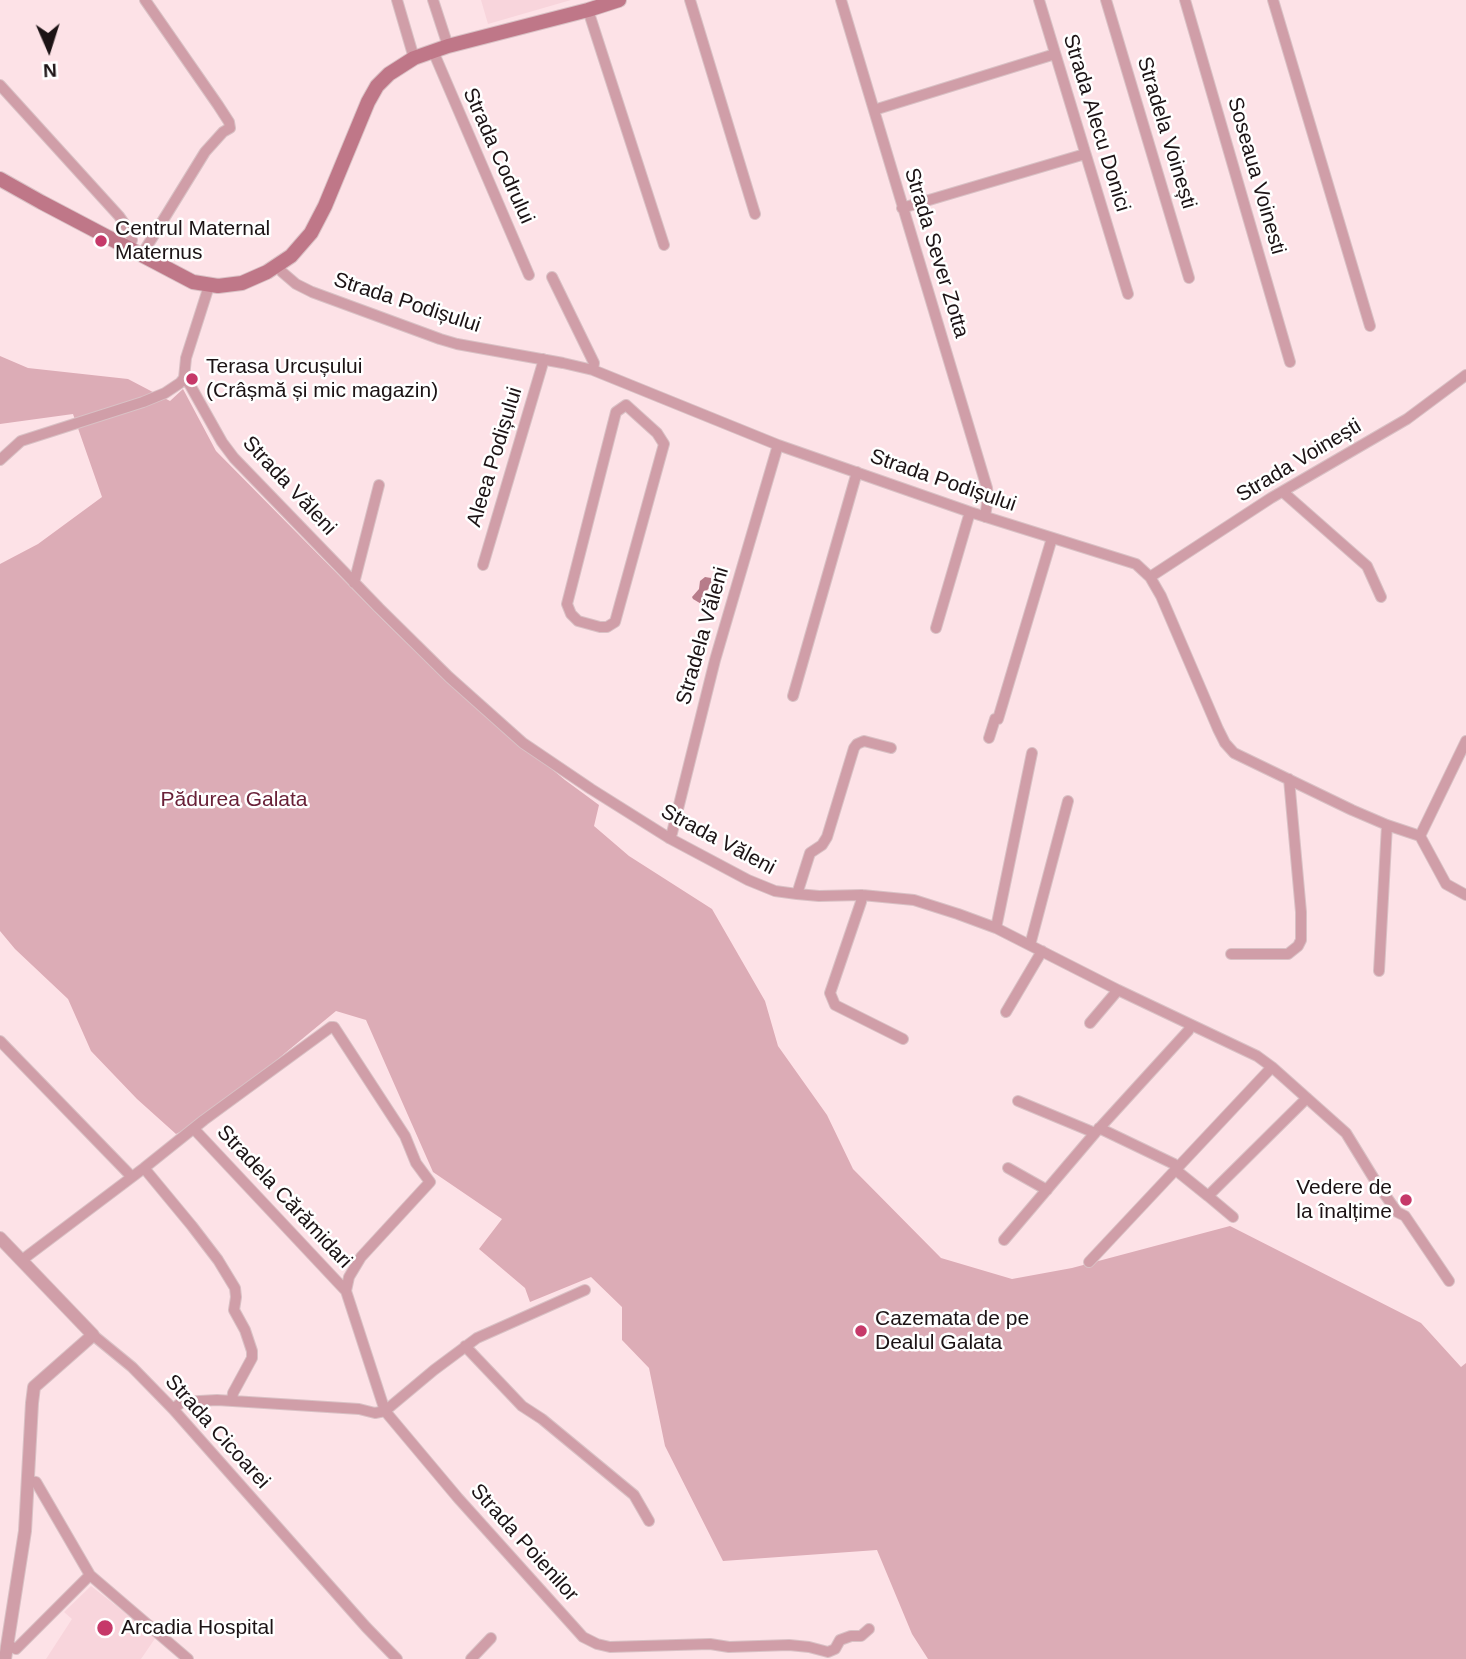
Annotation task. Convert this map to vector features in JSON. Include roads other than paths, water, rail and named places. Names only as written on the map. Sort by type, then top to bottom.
[{"type":"main road","points":[[0,179],[184,278],[209,286],[242,283],[267,272],[301,246],[318,221],[377,86],[388,74],[414,58],[448,46],[619,0]]},
{"type":"street","points":[[135,252],[205,152],[230,128],[218,105],[145,0]]},
{"type":"street","points":[[397,0],[414,58]]},
{"type":"street","points":[[433,0],[448,46]]},
{"type":"street","points":[[690,0],[755,214]]},
{"type":"street","name":"Strada Sever Zotta","points":[[841,0],[987,488],[985,517]]},
{"type":"street","name":"Strada Alecu Donici","points":[[1038,0],[1128,294]]},
{"type":"street","name":"Stradela Voinești","points":[[1106,0],[1189,278]]},
{"type":"street","name":"Soseaua Voinesti","points":[[1185,0],[1290,362]]},
{"type":"street","points":[[1273,0],[1370,326]]},
{"type":"street","points":[[588,10],[664,244]]},
{"type":"street","name":"Strada Codrului","points":[[433,51],[529,275]]},
{"type":"street","points":[[874,110],[1055,54]]},
{"type":"street","points":[[0,85],[119,216],[130,232],[135,252]]},
{"type":"street","points":[[902,208],[1085,154]]},
{"type":"street","name":"Strada Podișului","points":[[278,265],[296,284],[312,292],[440,339],[593,370],[778,446],[985,517],[1136,564],[1150,577],[1161,596],[1225,743],[1234,752],[1387,825],[1420,836]]},
{"type":"street","points":[[552,277],[594,363],[593,370]]},
{"type":"street","points":[[0,460],[21,441],[143,402],[165,393],[184,378],[186,358],[209,286]]},
{"type":"street","name":"Aleea Podișului","points":[[483,565],[543,359]]},
{"type":"street","name":"Strada Voinești","points":[[1150,577],[1283,492],[1407,419],[1466,375]]},
{"type":"street","name":"Strada Văleni","points":[[184,378],[191,385],[222,442],[234,458],[449,677],[523,743],[594,785],[669,838],[748,880],[775,891],[797,894],[862,895],[914,900],[958,914],[996,928],[1246,1051],[1272,1067],[1346,1133],[1397,1212],[1405,1216],[1449,1281]]},
{"type":"street","points":[[626,405],[657,433],[664,444],[615,622],[607,627],[600,627],[578,621],[570,614],[567,604],[616,412],[626,405],[631,385]]},
{"type":"street","name":"Stradela Văleni","points":[[669,838],[715,660],[778,446]]},
{"type":"street","points":[[793,696],[857,472]]},
{"type":"street","points":[[354,583],[379,485]]},
{"type":"street","points":[[1283,492],[1367,566],[1381,597]]},
{"type":"street","points":[[936,628],[970,512]]},
{"type":"street","points":[[989,738],[995,719],[998,719],[1052,538]]},
{"type":"street","points":[[797,894],[810,853],[822,845],[827,837],[854,748],[864,741],[891,748]]},
{"type":"street","points":[[1466,741],[1420,836],[1447,884],[1466,895]]},
{"type":"street","points":[[996,928],[1032,752]]},
{"type":"street","points":[[1231,954],[1288,954],[1301,940],[1289,779]]},
{"type":"street","points":[[1030,945],[1068,801]]},
{"type":"street","points":[[1379,971],[1387,825]]},
{"type":"street","points":[[862,895],[830,993],[835,1005],[903,1039]]},
{"type":"street","points":[[1006,1012],[1042,951]]},
{"type":"street","points":[[1090,1023],[1118,990]]},
{"type":"street","points":[[1004,1240],[1191,1025]]},
{"type":"street","name":"Stradela Cărămidari","points":[[22,1260],[204,1119],[334,1027],[405,1136],[416,1163],[430,1182],[361,1257],[349,1278],[346,1291]]},
{"type":"street","points":[[0,1041],[132,1177]]},
{"type":"street","points":[[1089,1262],[1272,1067]]},
{"type":"street","points":[[1208,1196],[1307,1098]]},
{"type":"street","points":[[1018,1101],[1097,1130],[1174,1164],[1177,1171],[1233,1217]]},
{"type":"street","name":"Stradela Cărămidari","points":[[194,1129],[346,1291],[385,1411]]},
{"type":"street","points":[[144,1168],[218,1260],[235,1288],[234,1310],[245,1330],[252,1358],[233,1393],[232,1401]]},
{"type":"street","points":[[1008,1168],[1047,1189]]},
{"type":"street","name":"Strada Cicoarei","points":[[0,1238],[93,1335],[132,1367],[173,1409],[366,1628],[397,1659]]},
{"type":"street","points":[[173,1409],[182,1402],[232,1401],[359,1409],[375,1413],[385,1411],[465,1346],[585,1290]]},
{"type":"street","points":[[5,1659],[24,1531],[34,1387],[93,1335]]},
{"type":"street","points":[[465,1346],[522,1406],[542,1419],[634,1495],[649,1521]]},
{"type":"street","name":"Strada Poienilor","points":[[385,1411],[458,1498],[583,1637],[597,1644],[610,1647],[789,1645],[828,1652],[835,1649],[840,1640],[861,1636],[869,1629]]},
{"type":"street","points":[[28,1481],[36,1482],[90,1575],[188,1659]]},
{"type":"street","points":[[8,1646],[16,1649],[90,1575]]},
{"type":"street","points":[[471,1659],[491,1639]]},
{"type":"place","name":"Centrul Maternal Maternus","points":[[101,241]]},
{"type":"place","name":"Terasa Urcușului (Crâșmă și mic magazin)","points":[[192,379]]},
{"type":"place","name":"Vedere de la înalțime","points":[[1406,1200]]},
{"type":"place","name":"Cazemata de pe Dealul Galata","points":[[861,1331]]},
{"type":"place","name":"Arcadia Hospital","points":[[105,1628]]},
{"type":"park label","name":"Pădurea Galata","points":[[234,800]]}]
